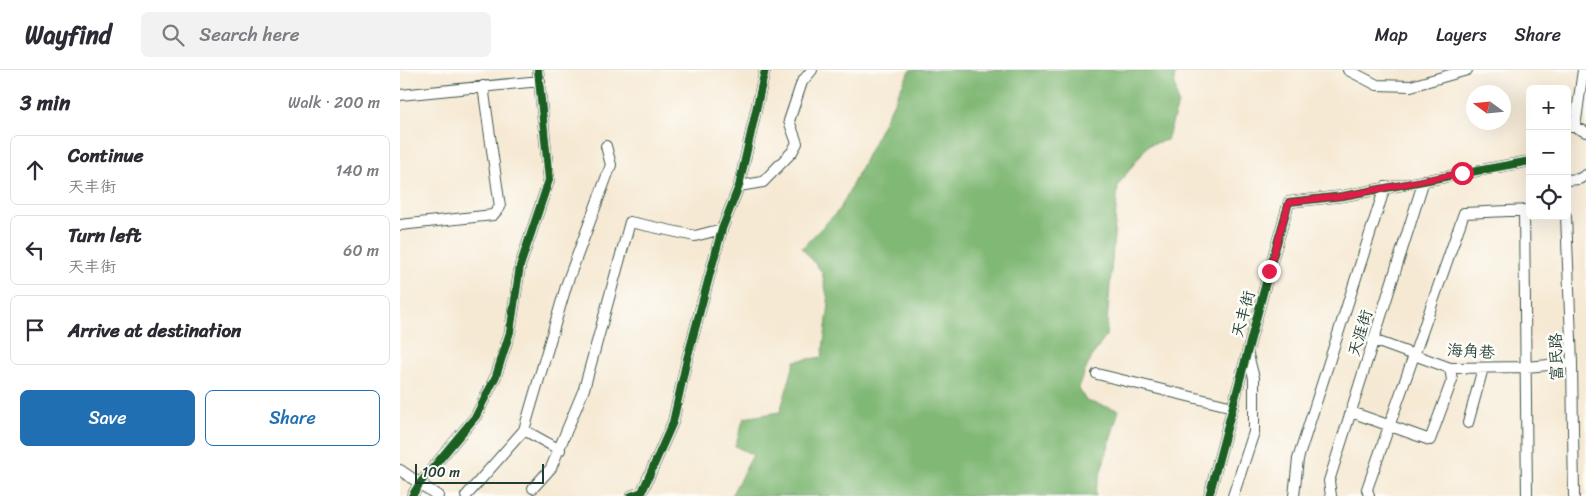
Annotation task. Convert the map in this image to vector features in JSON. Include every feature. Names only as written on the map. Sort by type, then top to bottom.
[{"type":"street","points":[[632,496],[642,492],[673,422],[687,359],[722,229],[739,186],[765,70]]},
{"type":"street","points":[[739,186],[762,182],[792,152],[797,143],[788,121],[802,82],[812,70]]},
{"type":"street","points":[[1348,70],[1377,85],[1411,86],[1467,70]]},
{"type":"street","points":[[1583,70],[1571,127],[1586,132]]},
{"type":"street","points":[[400,95],[483,86],[539,75],[549,180],[520,266],[507,341],[496,376],[476,416],[420,483],[412,496]]},
{"type":"street","points":[[400,225],[493,215],[500,207],[483,86]]},
{"type":"street","points":[[466,496],[524,430],[567,283],[611,165],[606,146]]},
{"type":"street","name":"天丰街","points":[[1209,496],[1289,202],[1343,196],[1526,162]]},
{"type":"street","points":[[1571,180],[1579,179],[1586,175]]},
{"type":"street","name":"天涯街","points":[[1331,496],[1329,481],[1424,180]]},
{"type":"street","points":[[1294,496],[1298,459],[1385,187]]},
{"type":"street","points":[[1368,496],[1367,489],[1464,213],[1526,210]]},
{"type":"street","points":[[1527,220],[1527,496]]},
{"type":"street","name":"富民路","points":[[1566,220],[1572,363],[1574,496]]},
{"type":"street","points":[[533,488],[552,468],[584,388],[630,222],[695,236],[722,229]]},
{"type":"street","name":"海角巷","points":[[1374,340],[1450,368],[1526,367],[1572,363]]},
{"type":"street","points":[[1232,496],[1254,432],[1254,378],[1248,351]]},
{"type":"street","points":[[1351,412],[1430,440],[1452,380],[1450,368]]},
{"type":"street","points":[[1468,423],[1483,368]]},
{"type":"street","points":[[1097,374],[1233,407]]},
{"type":"street","points":[[524,430],[560,450]]},
{"type":"street","points":[[400,470],[438,496]]},
{"type":"green space","points":[[910,70],[1177,70],[1174,78],[1178,104],[1167,140],[1148,145],[1118,185],[1106,336],[1091,358],[1078,387],[1086,401],[1119,410],[1095,492],[1096,496],[731,496],[753,455],[735,446],[744,418],[780,412],[795,361],[822,357],[829,305],[822,272],[802,248],[840,209]]},
{"type":"cycle path","points":[[412,496],[420,483],[476,416],[496,376],[510,332],[520,266],[549,180],[538,70]]},
{"type":"cycle path","points":[[631,496],[642,492],[673,422],[687,359],[722,229],[739,186],[765,70]]},
{"type":"cycle path","points":[[1209,496],[1289,202],[1343,196],[1526,162]]},
{"type":"route","points":[[1269,271],[1289,202],[1343,196],[1462,173]]}]
